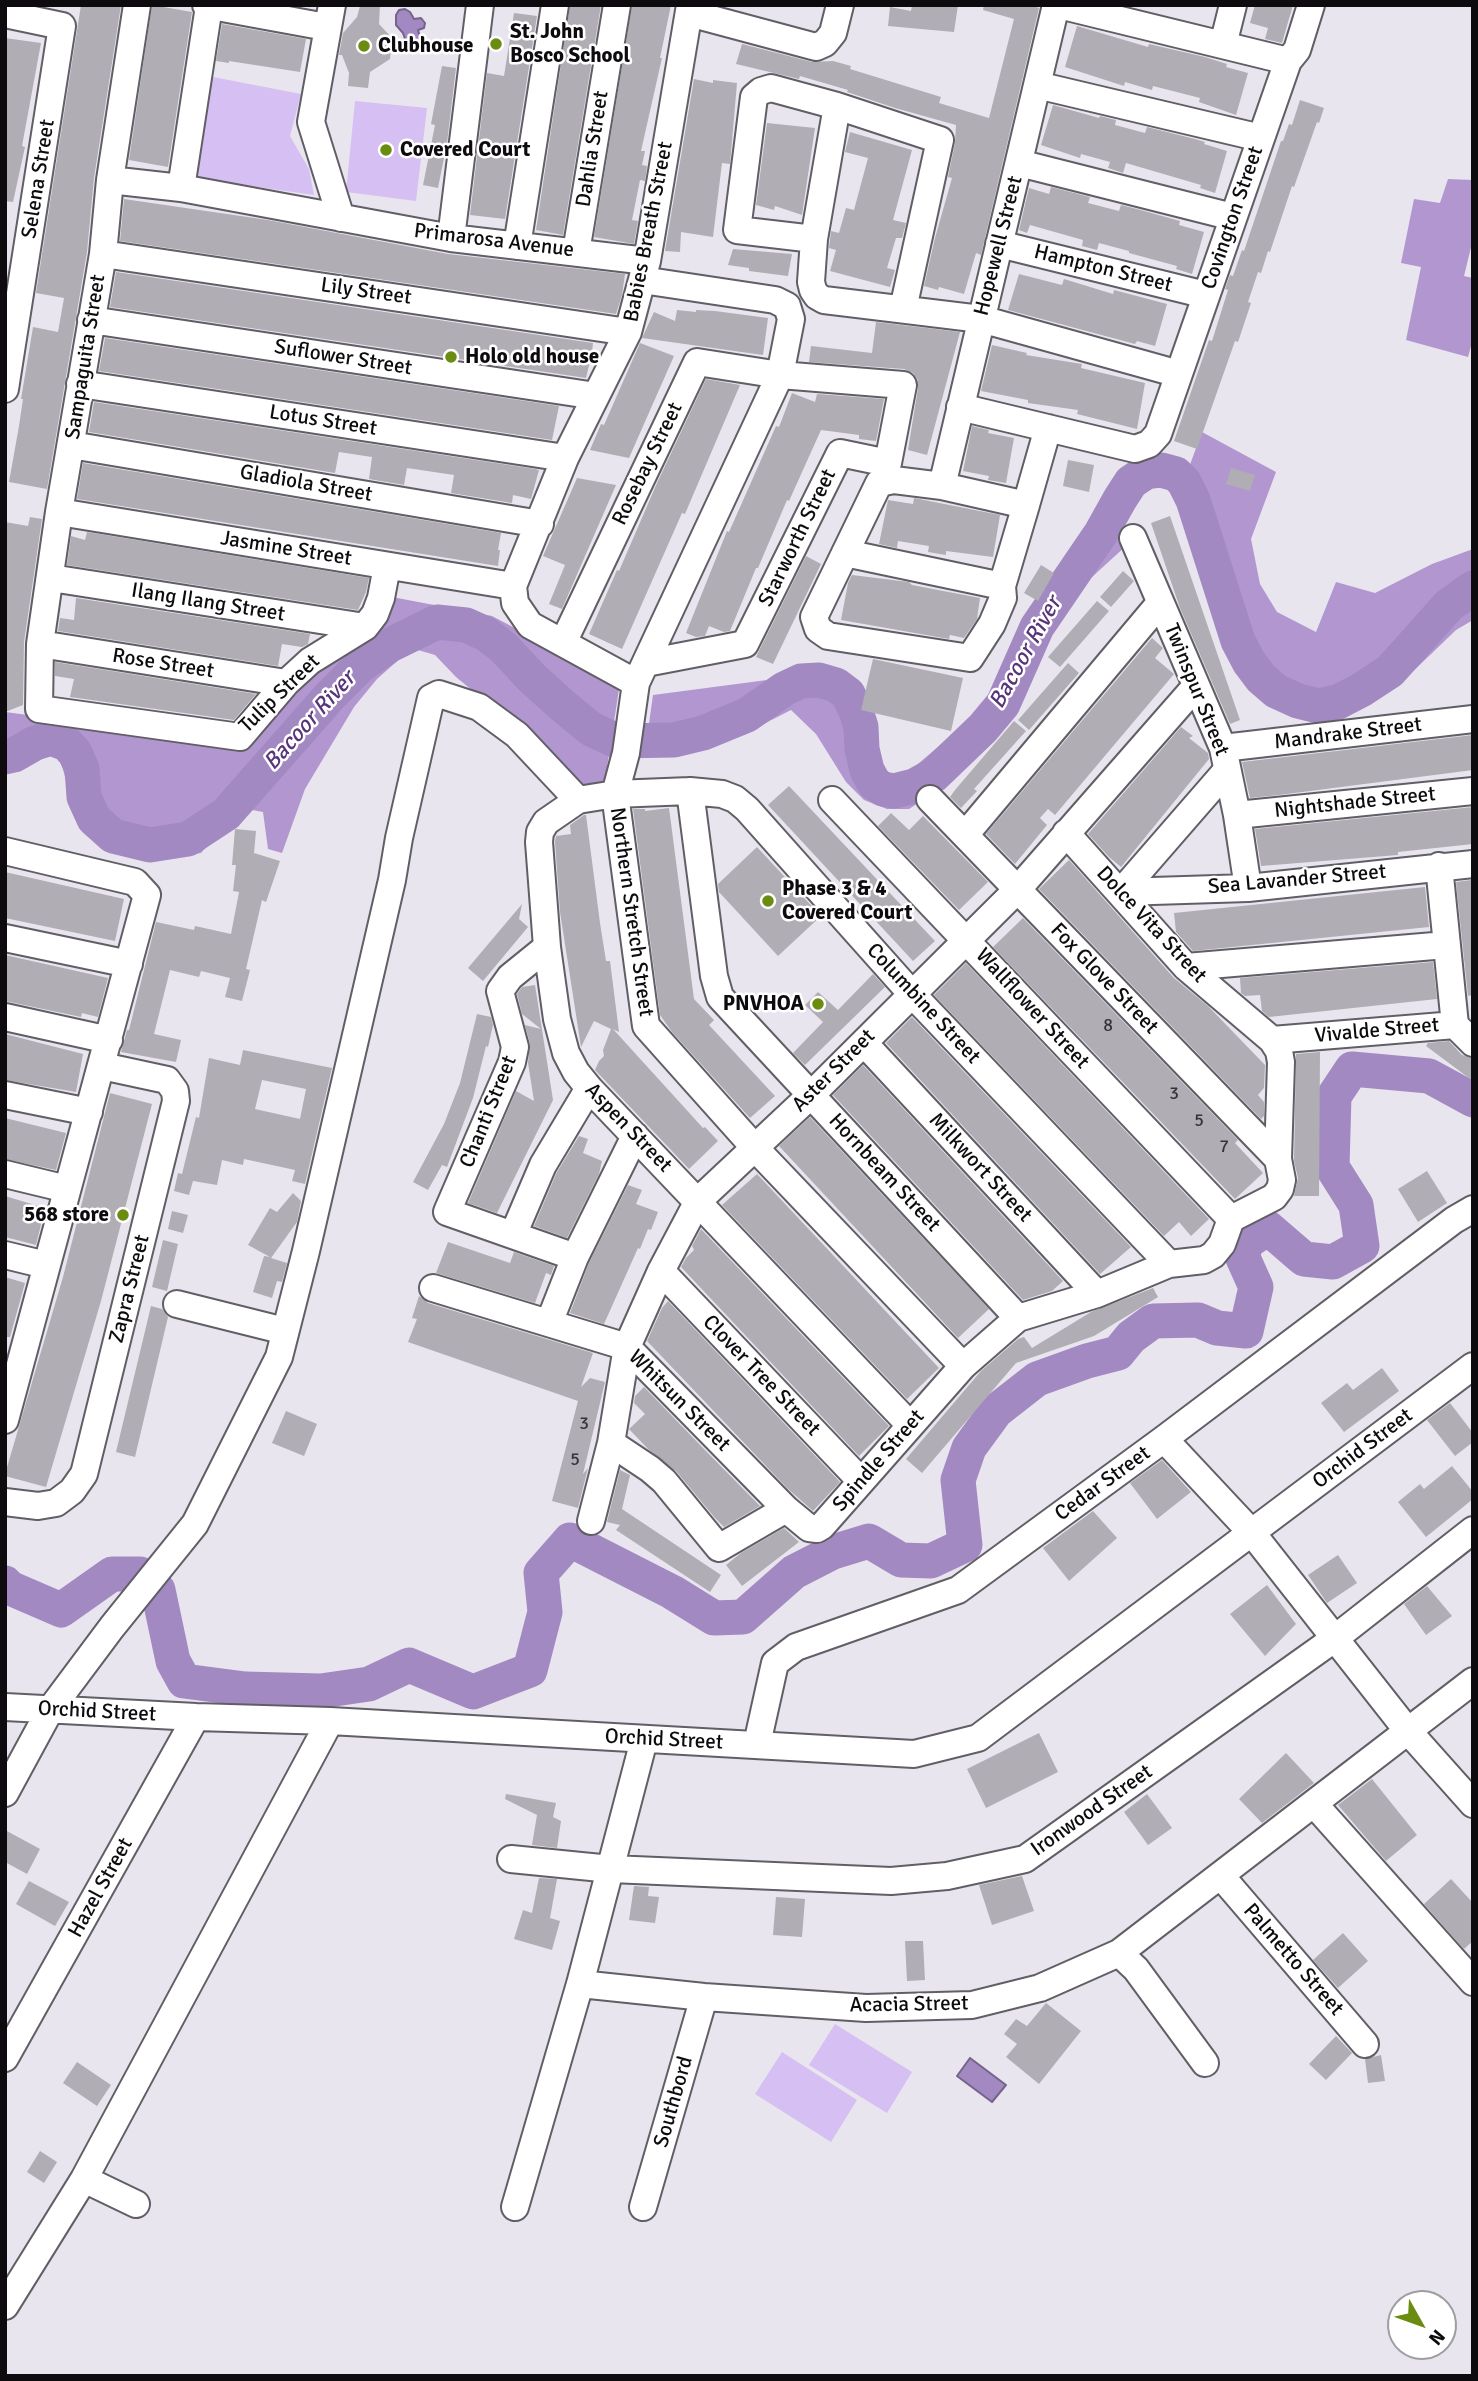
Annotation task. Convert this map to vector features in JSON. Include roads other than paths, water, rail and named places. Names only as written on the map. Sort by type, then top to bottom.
[{"type":"street","name":"Sampaguita Street","points":[[39,709],[40,644],[59,512],[103,254],[110,180],[137,5]]},
{"type":"street","points":[[451,238],[480,5]]},
{"type":"street","points":[[517,246],[555,5]]},
{"type":"street","name":"Dahlia Street","points":[[576,252],[617,5]]},
{"type":"street","points":[[690,9],[816,47],[825,43],[833,33],[840,5]]},
{"type":"street","points":[[1058,5],[1150,16],[1223,45],[1288,61]]},
{"type":"street","name":"Hopewell Street","points":[[942,486],[1058,5]]},
{"type":"street","points":[[1223,45],[1233,5]]},
{"type":"street","name":"Covington Street","points":[[1048,428],[1135,449],[1149,444],[1158,434],[1288,61],[1297,50],[1311,5]]},
{"type":"street","points":[[181,188],[208,6],[329,16],[312,122],[341,218]]},
{"type":"street","name":"Babies Breath Street","points":[[514,595],[565,458],[628,332],[645,270],[690,9]]},
{"type":"street","name":"Selena Street","points":[[5,14],[62,26],[15,267],[5,389]]},
{"type":"street","points":[[1037,85],[1261,138]]},
{"type":"street","points":[[814,239],[737,230],[754,97],[761,91],[771,88],[940,139],[903,309]]},
{"type":"street","points":[[836,106],[814,239],[811,282],[817,296],[824,300],[981,318],[1179,374]]},
{"type":"street","points":[[1018,163],[1233,217]]},
{"type":"street","name":"Primarosa Avenue","points":[[110,180],[181,188],[451,238],[576,252],[645,270]]},
{"type":"street","name":"Hampton Street","points":[[999,244],[1206,295]]},
{"type":"street","name":"Lily Street","points":[[103,254],[628,332]]},
{"type":"street","name":"Northern Stretch Street","points":[[645,270],[783,302],[791,318],[780,375],[641,673],[615,794],[646,1026],[755,1148],[963,1366]]},
{"type":"street","name":"Suflower Street","points":[[91,320],[596,396]]},
{"type":"street","name":"Rosebay Street","points":[[563,643],[697,362],[780,375]]},
{"type":"street","name":"Starworth Street","points":[[641,673],[746,643],[840,453],[888,463],[903,385],[780,375]]},
{"type":"street","name":"Lotus Street","points":[[80,384],[565,458]]},
{"type":"street","points":[[960,407],[1048,428],[1026,505],[1002,586],[1003,598],[992,624],[970,658],[828,636],[818,628],[814,617],[880,483],[894,480],[942,486],[1026,505]]},
{"type":"street","name":"Gladiola Street","points":[[71,444],[540,524]]},
{"type":"street","name":"Jasmine Street","points":[[59,512],[387,566],[514,595]]},
{"type":"street","name":"Twinspur Street","points":[[1133,538],[1225,759],[1248,888]]},
{"type":"street","points":[[845,552],[1002,586]]},
{"type":"street","points":[[365,627],[375,614],[381,598],[387,566]]},
{"type":"street","name":"Ilang Ilang Street","points":[[51,578],[365,627]]},
{"type":"street","points":[[514,595],[530,625],[563,643],[641,673]]},
{"type":"street","points":[[965,835],[1160,603]]},
{"type":"street","name":"Tulip Street","points":[[39,709],[240,737],[286,683],[310,661],[365,627]]},
{"type":"street","name":"Rose Street","points":[[40,644],[286,683]]},
{"type":"street","name":"Aster Street","points":[[591,1521],[611,1443],[627,1347],[660,1271],[698,1201],[812,1094],[1018,889],[1196,686]]},
{"type":"street","points":[[5,1793],[50,1710],[112,1627],[195,1524],[279,1357],[389,894],[431,698],[439,694],[479,707],[517,735],[578,800]]},
{"type":"street","name":"Mandrake Street","points":[[1225,759],[1473,719]]},
{"type":"street","points":[[1121,892],[1225,759]]},
{"type":"street","name":"Columbine Street","points":[[615,794],[690,791],[722,794],[735,799],[747,809],[911,993],[1169,1264]]},
{"type":"street","name":"Hornbeam Street","points":[[690,791],[714,976],[720,997],[1018,1318]]},
{"type":"street","name":"Nightshade Street","points":[[1237,815],[1473,791]]},
{"type":"street","name":"Aspen Street","points":[[615,794],[578,800],[546,822],[540,832],[547,947],[557,1019],[566,1053],[589,1088],[910,1425]]},
{"type":"street","name":"Fox Glove Street","points":[[930,799],[1278,1159]]},
{"type":"street","name":"Wallflower Street","points":[[832,800],[1231,1219]]},
{"type":"street","name":"Dolce Vita Street","points":[[1066,833],[1186,967],[1272,1040]]},
{"type":"street","points":[[5,851],[135,882],[147,895],[46,1265],[15,1341],[6,1418]]},
{"type":"street","name":"Sea Lavander Street","points":[[1121,892],[1248,888],[1473,864]]},
{"type":"street","points":[[1439,866],[1447,945],[1464,1034]]},
{"type":"street","points":[[5,938],[129,964]]},
{"type":"street","points":[[1186,967],[1447,945]]},
{"type":"street","name":"Chanti Street","points":[[513,1235],[447,1212],[512,1062],[515,1047],[500,990],[510,977],[547,947]]},
{"type":"street","points":[[5,1017],[105,1053]]},
{"type":"street","name":"Vivalde Street","points":[[1272,1040],[1464,1034]]},
{"type":"street","points":[[1231,1219],[1274,1197],[1282,1181],[1278,1159],[1281,1062],[1279,1051],[1272,1040]]},
{"type":"street","name":"Milkwort Street","points":[[864,1043],[1097,1294]]},
{"type":"street","name":"Zapra Street","points":[[5,1502],[38,1506],[56,1503],[72,1491],[84,1474],[176,1101],[175,1091],[167,1080],[105,1053]]},
{"type":"street","points":[[575,1257],[513,1235],[543,1165],[589,1088]]},
{"type":"street","points":[[5,1095],[89,1112]]},
{"type":"street","points":[[549,1323],[575,1257],[635,1136]]},
{"type":"street","points":[[5,1174],[67,1189]]},
{"type":"street","name":"Cedar Street","points":[[757,1745],[775,1663],[796,1647],[958,1590],[1164,1439],[1454,1220],[1473,1209]]},
{"type":"street","name":"Spindle Street","points":[[786,1509],[809,1528],[817,1529],[822,1526],[963,1366],[1018,1318],[1097,1294],[1169,1264],[1204,1260],[1213,1255],[1222,1244],[1231,1219]]},
{"type":"street","points":[[5,1255],[46,1265]]},
{"type":"street","name":"Clover Tree Street","points":[[660,1271],[861,1481]]},
{"type":"street","name":"Whitsun Street","points":[[433,1288],[627,1347],[786,1509]]},
{"type":"street","points":[[177,1304],[285,1331]]},
{"type":"street","name":"Orchid Street","points":[[5,1707],[330,1721],[915,1754],[978,1738],[1473,1366]]},
{"type":"street","points":[[1164,1439],[1252,1533],[1407,1730],[1473,1804]]},
{"type":"street","points":[[611,1443],[664,1481],[719,1548],[786,1509]]},
{"type":"street","name":"Ironwood Street","points":[[511,1859],[611,1869],[891,1881],[947,1876],[1025,1858],[1334,1639],[1473,1530]]},
{"type":"street","name":"Acacia Street","points":[[580,1984],[704,1997],[866,2008],[972,2005],[1040,1988],[1119,1953],[1473,1681]]},
{"type":"street","name":"Hazel Street","points":[[5,2058],[196,1717]]},
{"type":"street","points":[[6,2304],[84,2179],[330,1721]]},
{"type":"street","points":[[515,2207],[580,1984],[643,1740]]},
{"type":"street","points":[[1315,1805],[1473,1982]]},
{"type":"street","name":"Palmetto Street","points":[[1221,1876],[1365,2044]]},
{"type":"street","points":[[1119,1953],[1136,1969],[1205,2063]]},
{"type":"street","name":"Southbord","points":[[643,2207],[704,1997]]},
{"type":"street","points":[[84,2179],[136,2204]]},
{"type":"waterway","name":"Bacoor River","points":[[5,757],[51,738],[67,744],[75,753],[82,769],[84,797],[94,819],[113,836],[150,845],[188,839],[226,814],[330,696],[360,666],[390,645],[437,622],[466,625],[486,634],[591,729],[617,741],[674,740],[703,733],[747,715],[784,689],[801,681],[819,680],[836,685],[848,694],[856,711],[867,770],[874,783],[883,789],[894,791],[914,786],[934,775],[983,728],[1003,704],[1037,627],[1101,533],[1131,482],[1146,472],[1161,470],[1176,474],[1184,482],[1193,500],[1238,641],[1249,662],[1261,678],[1276,691],[1298,701],[1318,706],[1338,702],[1361,690],[1390,671],[1449,605],[1473,588]]},
{"type":"waterway","points":[[158,1590],[173,1661],[184,1681],[245,1689],[321,1691],[369,1684],[409,1665],[473,1692],[530,1670],[545,1612],[541,1573],[570,1540],[672,1592],[714,1618],[743,1617],[794,1572],[833,1552],[869,1541],[901,1560],[931,1561],[965,1545],[958,1480],[969,1448],[996,1411],[1037,1379],[1118,1353],[1131,1337],[1153,1321],[1198,1320],[1217,1328],[1246,1331],[1256,1287],[1243,1258],[1245,1243],[1268,1228],[1304,1259],[1333,1262],[1362,1246],[1356,1205],[1332,1167],[1334,1096],[1352,1069],[1429,1076],[1473,1100]]},
{"type":"waterway","points":[[5,1583],[10,1588],[61,1610],[112,1574],[140,1574]]},
{"type":"place","name":"St. John Bosco School","points":[[496,44]]},
{"type":"place","name":"Clubhouse","points":[[364,46]]},
{"type":"place","name":"Covered Court","points":[[386,150]]},
{"type":"place","name":"Holo old house","points":[[451,357]]},
{"type":"place","name":"Phase 3 & 4 Covered Court","points":[[768,901]]},
{"type":"place","name":"PNVHOA","points":[[818,1004]]},
{"type":"place","name":"568 store","points":[[123,1215]]}]
